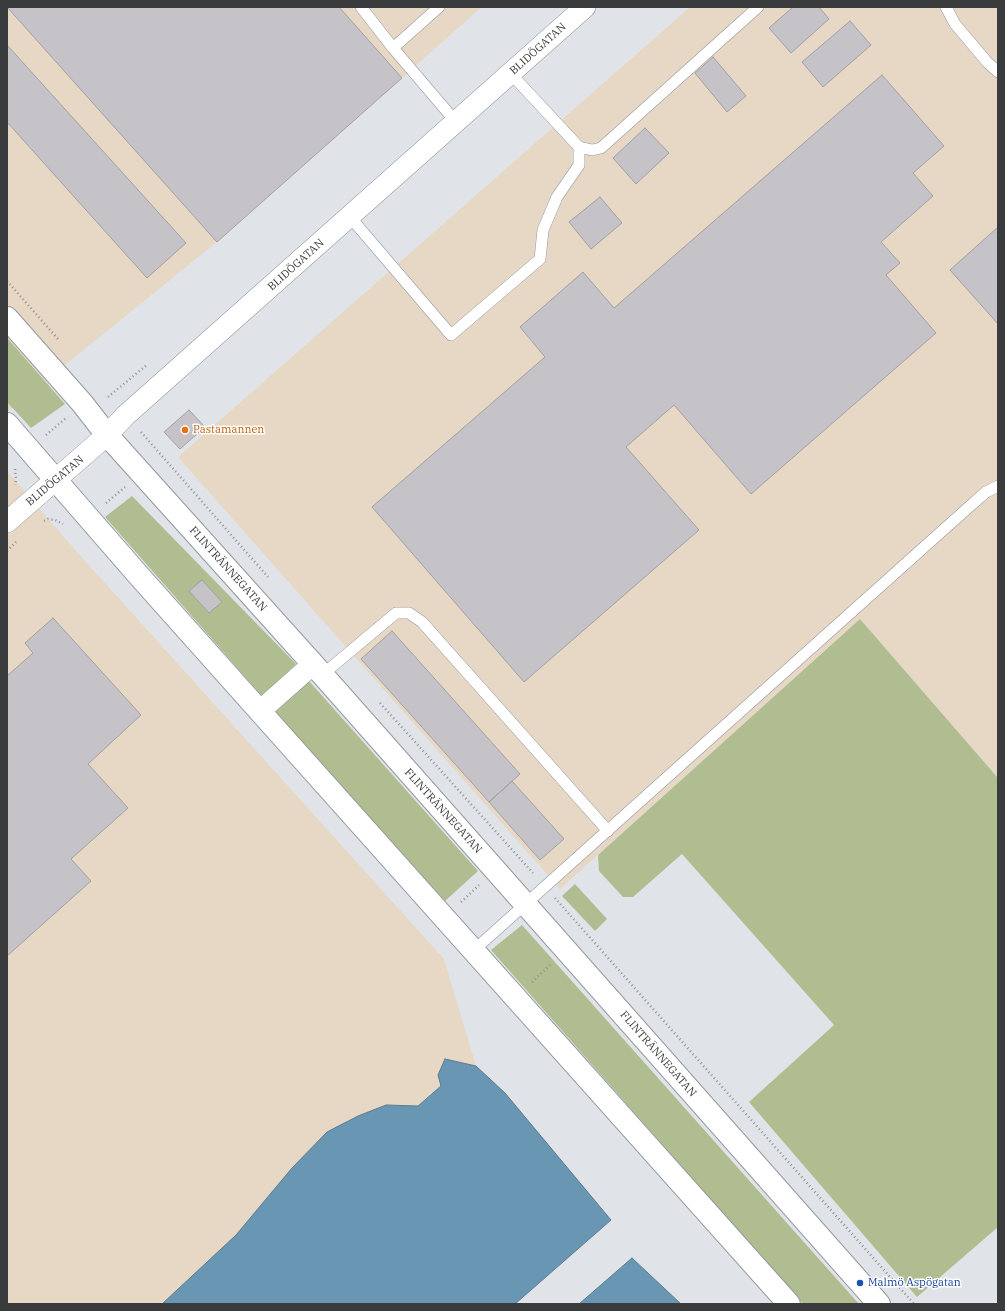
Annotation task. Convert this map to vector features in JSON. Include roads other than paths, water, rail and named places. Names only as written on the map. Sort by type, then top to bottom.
[{"type":"street","name":"BLIDÖGATAN","points":[[7,522],[107,435],[126,415],[585,7]]},
{"type":"street","name":"FLINTRÄNNEGATAN","points":[[7,318],[82,403],[107,435],[318,669],[879,1304]]},
{"type":"street","points":[[7,424],[90,517],[140,577],[443,918],[789,1304]]},
{"type":"street","points":[[260,711],[318,669]]},
{"type":"lane","points":[[361,7],[393,48],[456,122]]},
{"type":"lane","points":[[393,48],[439,7]]},
{"type":"lane","points":[[511,74],[579,147],[592,150],[601,148],[758,7]]},
{"type":"lane","points":[[946,7],[955,24],[987,62],[998,72]]},
{"type":"lane","points":[[350,217],[451,335],[540,259],[543,230],[557,197],[579,165],[579,147]]},
{"type":"lane","points":[[473,951],[970,506],[986,492],[998,486]]},
{"type":"lane","points":[[318,669],[396,613],[408,613],[422,622],[608,831]]},
{"type":"water","points":[[445,1059],[476,1066],[505,1093],[611,1220],[515,1304],[162,1304],[236,1235],[292,1168],[327,1132],[358,1116],[386,1105],[418,1106],[441,1086],[438,1075]]},
{"type":"water","points":[[632,1258],[681,1304],[579,1304]]},
{"type":"place","name":"Pastamannen","points":[[185,430]]},
{"type":"place","name":"Malmö Aspögatan","points":[[860,1283]]}]
